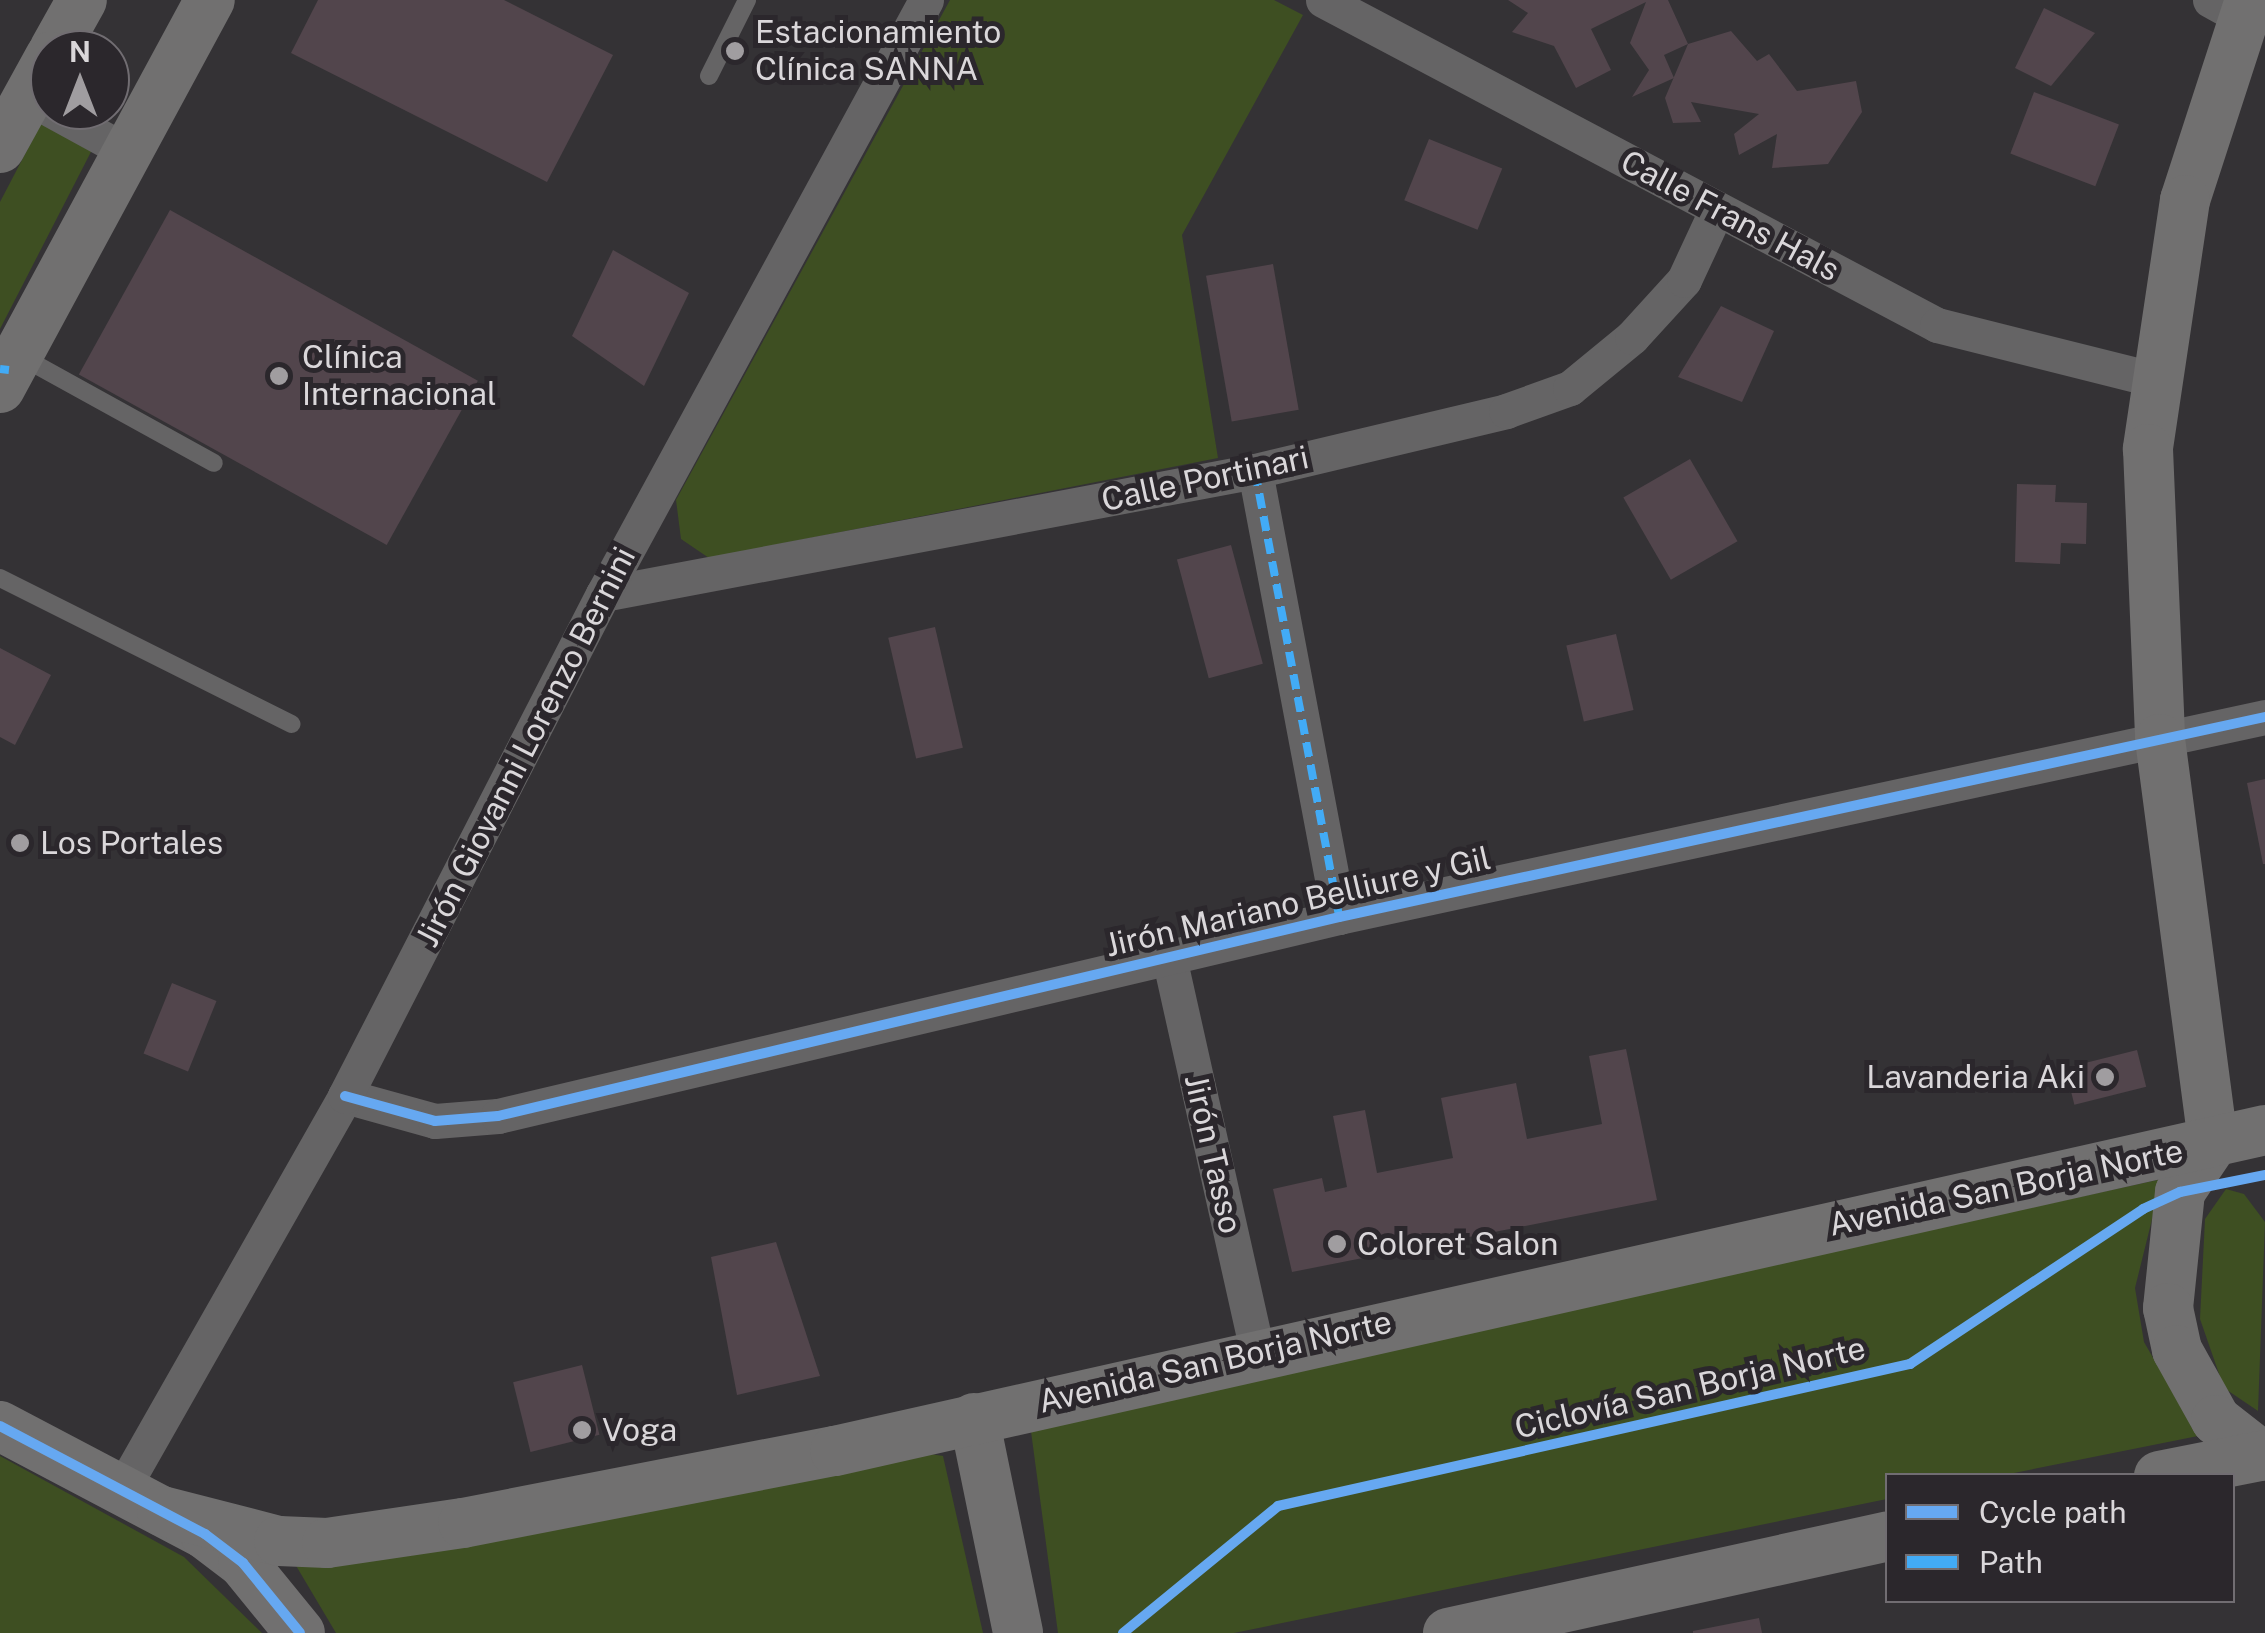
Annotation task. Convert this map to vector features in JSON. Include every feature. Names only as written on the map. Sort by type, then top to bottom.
[{"type":"main road","points":[[65,30],[82,0]]},
{"type":"main road","points":[[9,371],[210,0]]},
{"type":"main road","points":[[2234,5],[2185,200],[2148,449],[2160,739],[2213,1143],[2180,1192],[2168,1308],[2177,1350],[2216,1420],[2264,1459]]},
{"type":"main road","points":[[0,148],[30,100]]},
{"type":"main road","name":"Avenida San Borja Norte","points":[[142,1501],[327,1543],[974,1418],[1257,1350],[2265,1130]]},
{"type":"main road","points":[[2213,1143],[2265,1171]]},
{"type":"main road","points":[[974,1418],[1018,1633]]},
{"type":"main road","points":[[0,1426],[142,1501],[243,1563],[300,1633]]},
{"type":"main road","points":[[2178,1473],[2264,1459]]},
{"type":"main road","points":[[1466,1631],[1885,1537]]},
{"type":"street","name":"Jirón Giovanni Lorenzo Bernini","points":[[142,1501],[603,594],[926,0]]},
{"type":"street","name":"Calle Frans Hals","points":[[1323,0],[1937,326],[2156,380]]},
{"type":"street","points":[[95,130],[128,152]]},
{"type":"street","name":"Calle Portinari","points":[[603,594],[1255,472],[1570,388],[1684,280],[1717,210]]},
{"type":"street","points":[[1255,472],[1339,917]]},
{"type":"street","name":"Jirón Mariano Belliure y Gil","points":[[345,1096],[435,1121],[498,1116],[1339,917],[2265,718]]},
{"type":"street","name":"Jirón Tasso","points":[[1169,957],[1257,1350]]},
{"type":"lane","points":[[709,76],[747,0]]},
{"type":"lane","points":[[9,371],[214,462]]},
{"type":"lane","points":[[0,578],[291,724]]},
{"type":"green space","points":[[950,0],[1274,0],[1303,15],[1182,235],[1218,458],[709,558],[681,539],[676,500]]},
{"type":"green space","points":[[38,130],[70,130],[94,146],[0,329],[0,202]]},
{"type":"green space","points":[[2162,1179],[2135,1288],[2144,1342],[2198,1436],[2014,1473],[1885,1473],[1885,1499],[1234,1633],[1058,1633],[1030,1424]]},
{"type":"green space","points":[[2226,1189],[2244,1194],[2265,1222],[2258,1411],[2224,1388],[2200,1319],[2205,1219]]},
{"type":"green space","points":[[918,1452],[943,1456],[983,1633],[336,1633],[295,1564]]},
{"type":"green space","points":[[0,1456],[184,1557],[262,1633],[0,1633]]},
{"type":"building","points":[[318,0],[504,0],[613,55],[547,182],[291,53]]},
{"type":"building","points":[[1508,0],[1668,0],[1688,44],[1664,55],[1674,78],[1632,97],[1649,70],[1630,43],[1646,2],[1591,29],[1611,70],[1576,88],[1554,46],[1512,32],[1528,13]]},
{"type":"building","points":[[2044,8],[2095,33],[2051,86],[2015,68]]},
{"type":"building","points":[[1731,31],[1757,61],[1769,54],[1797,91],[1856,81],[1862,112],[1828,164],[1772,168],[1777,134],[1739,155],[1734,134],[1759,114],[1691,102],[1701,122],[1673,123],[1665,98],[1688,44]]},
{"type":"building","points":[[2034,92],[2119,125],[2095,186],[2010,154]]},
{"type":"building","points":[[1429,139],[1502,169],[1478,230],[1404,200]]},
{"type":"building","name":"Clínica Internacional","points":[[170,210],[478,381],[387,545],[79,374]]},
{"type":"building","points":[[613,250],[689,293],[644,386],[572,336]]},
{"type":"building","points":[[1273,264],[1299,410],[1232,422],[1206,276]]},
{"type":"building","points":[[1721,306],[1774,331],[1742,402],[1678,377]]},
{"type":"building","points":[[1690,459],[1738,541],[1671,580],[1623,498]]},
{"type":"building","points":[[2017,484],[2056,485],[2055,502],[2087,503],[2086,544],[2061,543],[2060,564],[2015,562]]},
{"type":"building","points":[[1231,545],[1263,664],[1209,678],[1177,559]]},
{"type":"building","points":[[935,627],[963,748],[916,759],[888,638]]},
{"type":"building","points":[[1616,634],[1634,710],[1584,721],[1566,645]]},
{"type":"building","points":[[0,648],[51,675],[15,745],[0,737]]},
{"type":"building","points":[[2265,779],[2265,864],[2263,864],[2247,783]]},
{"type":"building","points":[[172,983],[217,1001],[188,1071],[144,1053]]},
{"type":"building","points":[[1626,1049],[1657,1200],[1292,1272],[1273,1189],[1322,1178],[1325,1192],[1347,1187],[1333,1116],[1365,1110],[1377,1173],[1453,1158],[1441,1098],[1516,1083],[1527,1139],[1602,1124],[1589,1056]]},
{"type":"building","name":"Lavanderia Aki","points":[[2137,1050],[2146,1087],[2074,1105],[2065,1068]]},
{"type":"building","points":[[776,1242],[820,1376],[737,1395],[711,1257]]},
{"type":"building","points":[[582,1365],[599,1435],[531,1452],[513,1382]]},
{"type":"building","points":[[1759,1618],[1762,1633],[1693,1633],[1693,1631]]},
{"type":"marked path","points":[[0,369],[9,370]]},
{"type":"marked path","points":[[1255,471],[1339,917]]},
{"type":"cycle path","points":[[345,1096],[435,1121],[498,1116],[1339,917],[2265,717]]},
{"type":"cycle path","name":"Ciclovía San Borja Norte","points":[[1123,1633],[1278,1506],[1910,1364],[2143,1209],[2180,1192],[2265,1175]]},
{"type":"cycle path","points":[[0,1426],[205,1534],[243,1563],[300,1633]]},
{"type":"place","name":"Estacionamiento Clínica SANNA","points":[[735,51]]},
{"type":"place","name":"Clínica Internacional","points":[[279,376]]},
{"type":"place","name":"Los Portales","points":[[20,843]]},
{"type":"place","name":"Lavanderia Aki","points":[[2105,1077]]},
{"type":"place","name":"Coloret Salon","points":[[1337,1244]]},
{"type":"place","name":"Voga","points":[[582,1430]]}]
